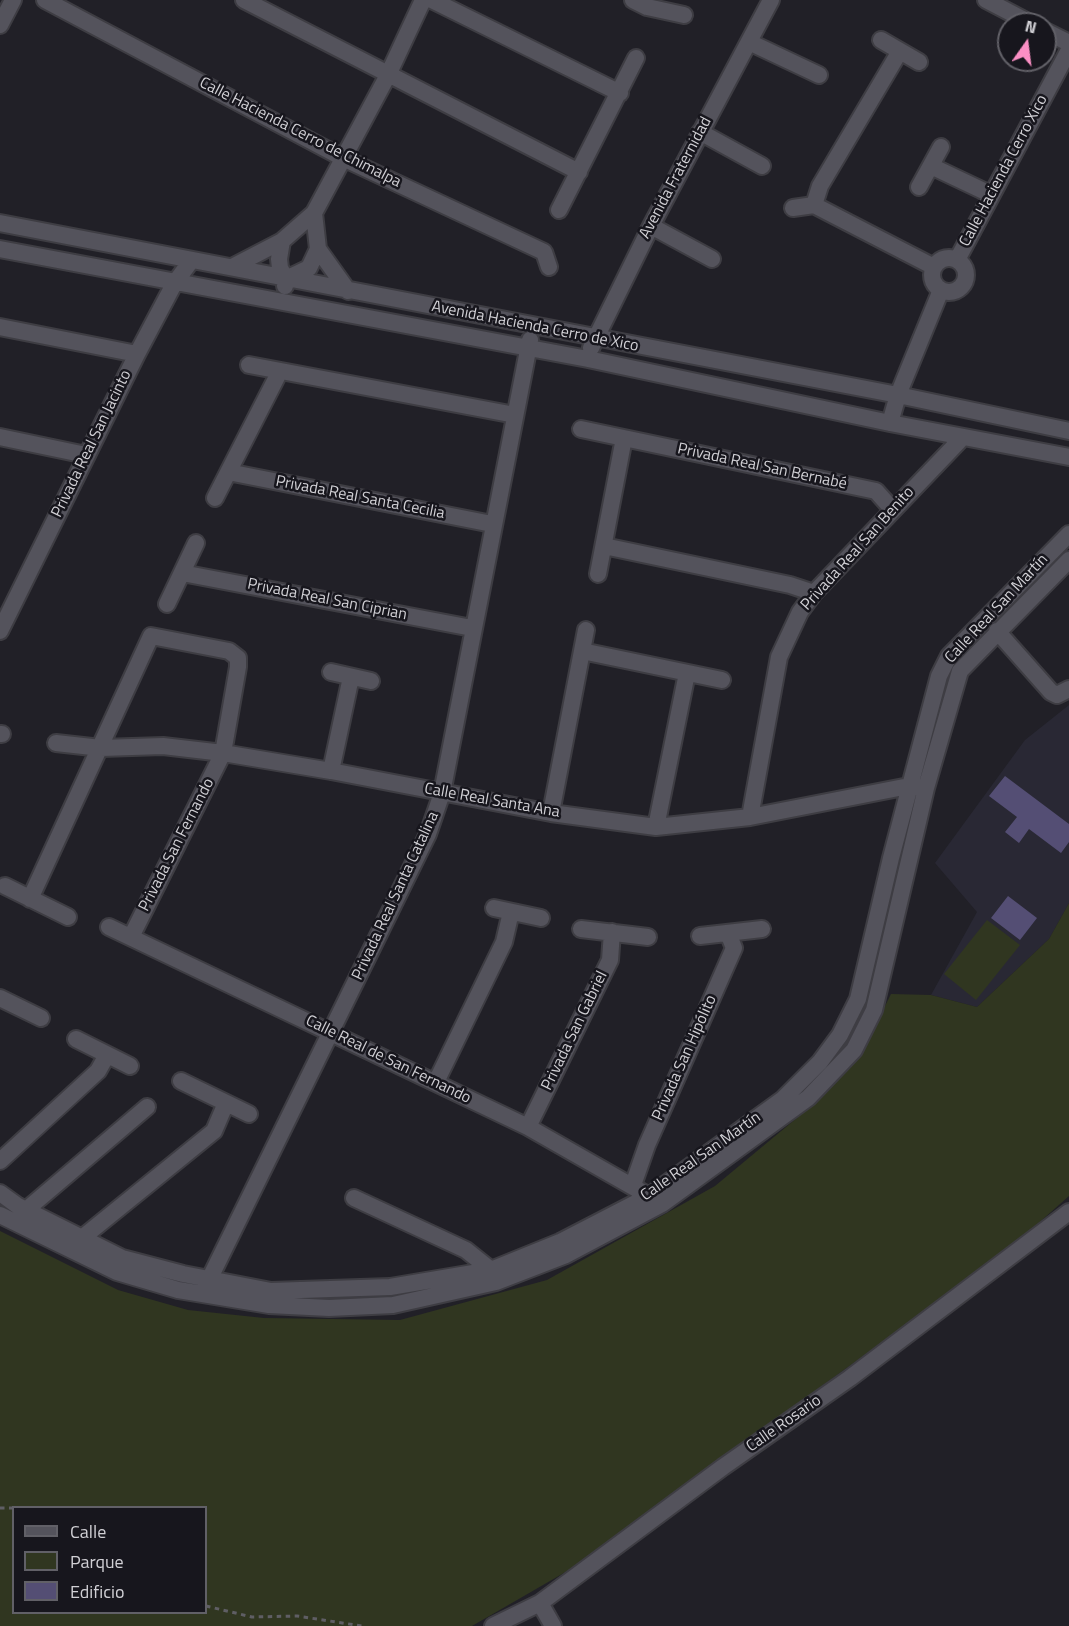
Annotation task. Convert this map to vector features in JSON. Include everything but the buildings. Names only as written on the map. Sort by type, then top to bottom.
[{"type":"street","points":[[0,25],[13,0]]},
{"type":"street","name":"Calle Hacienda Cerro de Chimalpa","points":[[45,0],[343,158],[544,252],[549,267]]},
{"type":"street","points":[[244,0],[579,172]]},
{"type":"street","points":[[232,267],[282,241],[315,213],[388,75],[423,0]]},
{"type":"street","points":[[432,0],[620,93]]},
{"type":"street","points":[[633,0],[647,8],[684,15]]},
{"type":"street","name":"Avenida Fraternidad","points":[[588,359],[593,338],[771,0]]},
{"type":"street","points":[[986,0],[1009,12]]},
{"type":"street","points":[[881,40],[920,62]]},
{"type":"street","points":[[749,42],[819,75]]},
{"type":"street","name":"Calle Hacienda Cerro Xico","points":[[957,260],[990,194],[1069,50]]},
{"type":"street","points":[[814,205],[820,186],[900,51]]},
{"type":"street","points":[[559,210],[636,58]]},
{"type":"street","points":[[700,132],[762,166]]},
{"type":"street","points":[[919,187],[941,147]]},
{"type":"street","points":[[930,166],[990,194]]},
{"type":"street","points":[[793,208],[814,205],[934,267]]},
{"type":"street","points":[[286,279],[309,268],[318,249],[315,213]]},
{"type":"street","name":"Avenida Hacienda Cerro de Xico","points":[[0,223],[898,395],[1069,431]]},
{"type":"street","points":[[651,226],[712,259]]},
{"type":"street","points":[[282,241],[280,268],[286,279],[283,302]]},
{"type":"street","name":"Avenida Hacienda Cerro de Xico","points":[[0,249],[174,284],[588,359],[890,423],[1069,457]]},
{"type":"street","points":[[318,249],[348,291]]},
{"type":"street","points":[[944,259],[957,260],[966,270],[964,283],[954,291],[941,290],[933,280],[934,267],[944,259]]},
{"type":"street","name":"Privada Real San Jacinto","points":[[0,631],[137,354],[174,284],[191,261]]},
{"type":"street","points":[[890,423],[898,395],[941,290]]},
{"type":"street","name":"Privada Real Santa Catalina","points":[[202,1296],[428,834],[442,793],[492,524],[532,326]]},
{"type":"street","points":[[0,327],[137,354]]},
{"type":"street","points":[[249,365],[515,415]]},
{"type":"street","points":[[215,498],[280,371]]},
{"type":"street","name":"Privada Real San Bernabé","points":[[581,429],[876,491],[892,509]]},
{"type":"street","points":[[0,437],[86,455]]},
{"type":"street","name":"Privada Real San Benito","points":[[750,817],[779,657],[800,612],[814,593],[892,509],[963,437]]},
{"type":"street","points":[[598,574],[624,438]]},
{"type":"street","name":"Privada Real Santa Cecilia","points":[[228,472],[492,524]]},
{"type":"street","name":"Calle Real San Martín","points":[[0,1215],[117,1272],[202,1296],[269,1305],[329,1308],[393,1305],[448,1295],[496,1282],[566,1256],[656,1200],[808,1098],[854,1050],[874,1010],[939,676],[949,656],[1069,534]]},
{"type":"street","points":[[167,604],[196,543]]},
{"type":"street","points":[[604,546],[789,585],[814,593]]},
{"type":"street","name":"Calle Real San Martín","points":[[918,787],[960,671],[1069,560]]},
{"type":"street","name":"Privada Real San Ciprian","points":[[182,573],[472,628]]},
{"type":"street","points":[[551,813],[586,630]]},
{"type":"street","points":[[997,631],[1051,692],[1063,692]]},
{"type":"street","name":"Privada San Fernando","points":[[101,748],[152,636],[229,651],[238,658],[223,753],[130,937]]},
{"type":"street","points":[[582,651],[722,680]]},
{"type":"street","points":[[331,672],[371,681]]},
{"type":"street","points":[[656,827],[687,673]]},
{"type":"street","points":[[332,771],[351,677]]},
{"type":"street","name":"Calle Real Santa Ana","points":[[56,743],[101,748],[163,746],[223,753],[332,771],[551,813],[656,827],[750,817],[918,787]]},
{"type":"street","points":[[30,899],[101,748]]},
{"type":"street","points":[[5,886],[68,917]]},
{"type":"street","points":[[494,908],[541,918]]},
{"type":"street","points":[[435,1082],[504,942],[511,912]]},
{"type":"street","name":"Calle Real de San Fernando","points":[[109,927],[528,1127],[656,1200]]},
{"type":"street","points":[[581,929],[648,937]]},
{"type":"street","points":[[700,936],[762,929]]},
{"type":"street","name":"Privada San Gabriel","points":[[528,1127],[610,960],[612,932]]},
{"type":"street","name":"Privada San Hipólito","points":[[633,1185],[647,1145],[734,948],[728,933]]},
{"type":"street","points":[[1,999],[41,1018]]},
{"type":"street","points":[[76,1038],[130,1066]]},
{"type":"street","points":[[0,1161],[98,1071],[107,1055]]},
{"type":"street","points":[[182,1081],[249,1114]]},
{"type":"street","points":[[82,1238],[214,1131],[226,1103]]},
{"type":"street","points":[[26,1210],[147,1107]]},
{"type":"street","name":"Calle Real San Martín","points":[[0,1193],[26,1210],[122,1258],[271,1291],[330,1291],[390,1287],[491,1270],[656,1200]]},
{"type":"street","points":[[354,1198],[466,1250],[491,1270]]},
{"type":"street","name":"Calle Rosario","points":[[493,1626],[540,1603],[723,1467],[850,1378],[1069,1212]]},
{"type":"street","points":[[540,1603],[553,1626]]},
{"type":"path","points":[[207,1606],[252,1617],[297,1616],[362,1626]]},
{"type":"shaded area","points":[[1069,705],[1069,903],[1049,939],[977,1007],[931,995],[977,912],[935,863],[1025,740]]},
{"type":"green space","points":[[1069,903],[1069,1196],[1006,1252],[569,1570],[472,1626],[0,1626],[0,1231],[118,1290],[188,1310],[264,1318],[400,1320],[547,1280],[715,1186],[810,1107],[861,1054],[891,994],[931,995],[977,1007],[1049,939]]},
{"type":"green space","points":[[987,920],[1020,945],[976,1000],[944,974]]}]
